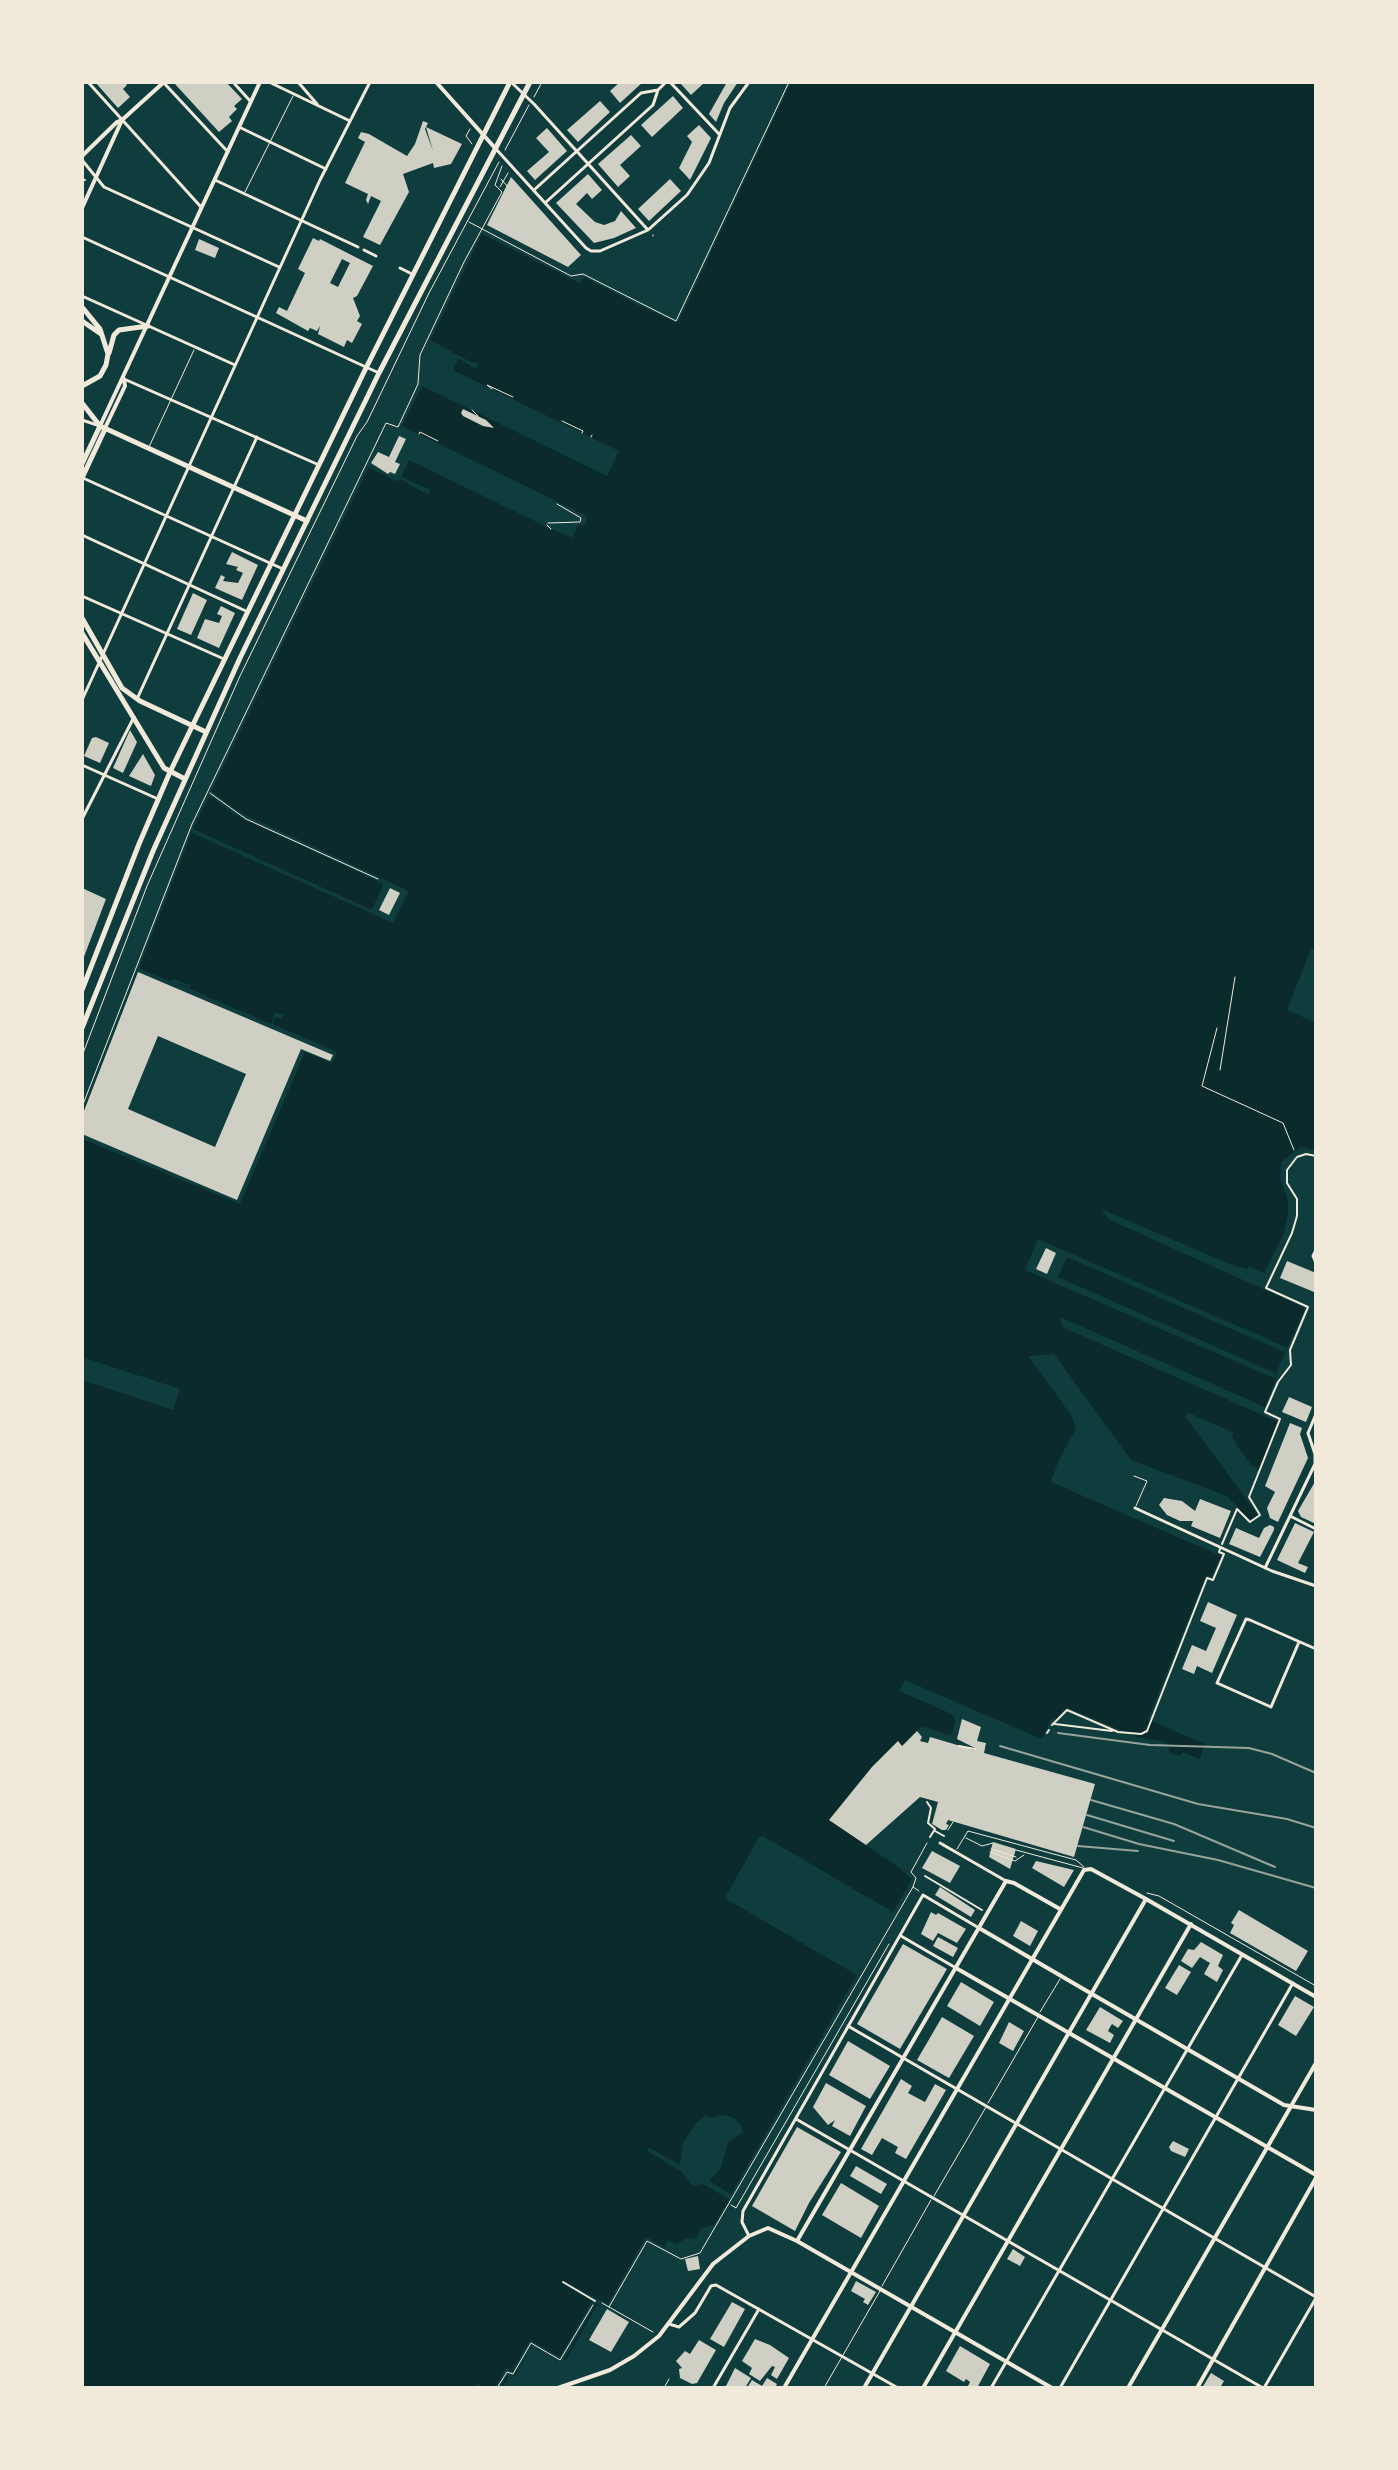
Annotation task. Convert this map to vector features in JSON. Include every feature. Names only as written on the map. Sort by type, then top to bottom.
[{"type":"main road","points":[[82,990],[170,772],[412,274],[510,82]]},
{"type":"main road","points":[[82,1027],[185,779],[283,569],[379,373],[530,82]]},
{"type":"main road","points":[[82,307],[95,321],[103,337],[108,351],[107,363]]},
{"type":"main road","points":[[84,323],[103,337]]},
{"type":"main road","points":[[82,386],[98,378],[119,330],[148,326]]},
{"type":"main road","points":[[82,403],[102,428],[307,521]]},
{"type":"main road","points":[[82,464],[102,428]]},
{"type":"main road","points":[[82,478],[102,428]]},
{"type":"main road","points":[[82,618],[119,684],[137,699],[206,732]]},
{"type":"main road","points":[[82,633],[163,767],[185,779]]},
{"type":"street","points":[[88,82],[202,208]]},
{"type":"street","points":[[228,152],[164,82],[117,122],[82,158],[104,187],[280,267]]},
{"type":"street","points":[[233,82],[251,102]]},
{"type":"street","points":[[82,420],[102,428],[119,384],[124,379],[260,82]]},
{"type":"street","points":[[269,82],[350,121]]},
{"type":"street","points":[[298,82],[320,107]]},
{"type":"street","points":[[82,700],[280,267],[370,82]]},
{"type":"street","points":[[436,82],[589,250],[600,251],[648,230],[673,211],[709,163],[733,102],[749,82]]},
{"type":"street","points":[[510,82],[648,230]]},
{"type":"street","points":[[534,190],[641,93],[658,90],[668,82],[720,135]]},
{"type":"street","points":[[545,203],[653,105],[658,90]]},
{"type":"street","points":[[82,208],[122,120]]},
{"type":"street","points":[[239,127],[326,169]]},
{"type":"street","points":[[215,180],[358,247]]},
{"type":"street","points":[[82,237],[379,373]]},
{"type":"street","points":[[364,250],[376,256]]},
{"type":"street","points":[[400,268],[412,274]]},
{"type":"street","points":[[82,296],[235,365]]},
{"type":"street","points":[[124,379],[319,465]]},
{"type":"street","points":[[137,699],[257,437]]},
{"type":"street","points":[[82,478],[283,569]]},
{"type":"street","points":[[82,535],[248,612]]},
{"type":"street","points":[[82,596],[224,659]]},
{"type":"street","points":[[82,819],[134,717]]},
{"type":"street","points":[[82,765],[158,799]]},
{"type":"street","points":[[1118,1732],[1067,1710],[1053,1724],[1125,1733],[1144,1733],[1207,1578],[1213,1580],[1224,1554],[1219,1552],[1237,1509],[1250,1522],[1260,1515],[1249,1497],[1280,1419],[1265,1412],[1278,1382],[1291,1365],[1290,1350],[1308,1307],[1266,1288],[1297,1216],[1297,1199],[1287,1183],[1287,1170],[1300,1155],[1316,1156]]},
{"type":"street","points":[[1316,1250],[1313,1256],[1316,1263]]},
{"type":"street","points":[[1265,1568],[1316,1461],[1308,1433],[1316,1414]]},
{"type":"street","points":[[1135,1508],[1265,1568],[1316,1586]]},
{"type":"street","points":[[1290,1516],[1316,1529]]},
{"type":"street","points":[[1299,1642],[1271,1707],[1217,1683],[1246,1619],[1316,1649]]},
{"type":"street","points":[[959,1746],[975,1749]]},
{"type":"street","points":[[927,1802],[932,1808],[928,1823],[934,1831],[945,1835]]},
{"type":"street","points":[[930,1837],[934,1831]]},
{"type":"street","points":[[940,1843],[1060,1909]]},
{"type":"street","points":[[784,2388],[1086,1868],[1191,1924],[1316,1997]]},
{"type":"street","points":[[925,1876],[982,1910]]},
{"type":"street","points":[[797,2241],[1006,1881]]},
{"type":"street","points":[[749,2236],[742,2222],[743,2211],[901,1936],[922,1893],[1238,2079],[1290,2107],[1316,2110]]},
{"type":"street","points":[[864,2388],[1146,1899]]},
{"type":"street","points":[[923,2388],[1191,1924]]},
{"type":"street","points":[[901,1936],[1316,2176],[1197,2388]]},
{"type":"street","points":[[991,2388],[1243,1954]]},
{"type":"street","points":[[1060,2388],[1293,1983]]},
{"type":"street","points":[[796,2119],[1263,2388],[1316,2297],[848,2026]]},
{"type":"street","points":[[1128,2388],[1316,2063]]},
{"type":"street","points":[[558,2388],[610,2370],[653,2342],[713,2264],[749,2236],[768,2228],[797,2241],[1052,2388]]},
{"type":"street","points":[[563,2282],[595,2301]]},
{"type":"street","points":[[669,2324],[679,2327],[695,2313],[714,2285],[898,2388]]},
{"type":"street","points":[[713,2388],[759,2309]]},
{"type":"lane","points":[[244,193],[294,94]]},
{"type":"lane","points":[[148,449],[195,347]]},
{"type":"lane","points":[[1134,1476],[1147,1481],[1135,1508]]},
{"type":"lane","points":[[955,1852],[968,1831],[1076,1860],[1086,1868]]},
{"type":"lane","points":[[964,1837],[982,1846],[993,1843]]},
{"type":"lane","points":[[1016,1850],[1086,1868]]},
{"type":"lane","points":[[990,1851],[1019,1858],[1026,1853]]},
{"type":"lane","points":[[824,2388],[1061,1977]]},
{"type":"lane","points":[[664,2388],[669,2379]]},
{"type":"path","points":[[534,97],[542,82]]},
{"type":"path","points":[[468,222],[571,276],[583,274],[677,320],[789,82]]},
{"type":"path","points":[[505,151],[529,105]]},
{"type":"path","points":[[467,139],[470,129]]},
{"type":"path","points":[[82,1056],[138,908],[240,676],[433,285],[500,160]]},
{"type":"path","points":[[82,1107],[190,829],[386,423],[398,427],[419,382],[419,359],[427,338],[502,192],[495,185],[502,166]]},
{"type":"path","points":[[499,188],[508,173]]},
{"type":"path","points":[[492,389],[487,385],[513,397]]},
{"type":"path","points":[[472,410],[478,416]]},
{"type":"path","points":[[562,421],[582,433]]},
{"type":"path","points":[[419,434],[438,441]]},
{"type":"path","points":[[551,529],[548,524],[580,522],[581,518],[557,504]]},
{"type":"path","points":[[208,792],[238,814],[378,879]]},
{"type":"path","points":[[1220,1070],[1235,977]]},
{"type":"path","points":[[1217,1028],[1202,1086],[1283,1123],[1294,1150]]},
{"type":"path","points":[[945,1835],[953,1822]]},
{"type":"path","points":[[609,2307],[647,2241],[681,2259],[700,2254],[913,1887],[916,1878],[911,1872],[930,1837]]},
{"type":"path","points":[[913,1887],[922,1893]]},
{"type":"path","points":[[1144,1892],[1159,1896],[1316,1986]]},
{"type":"path","points":[[730,2205],[736,2208],[893,1938]]},
{"type":"path","points":[[497,2388],[507,2372],[513,2374],[531,2343],[560,2360],[595,2301],[655,2333]]},
{"type":"water","points":[[791,82],[1316,82],[1316,951],[1311,949],[1287,1010],[1316,1023],[1316,1151],[1301,1147],[1281,1164],[1280,1179],[1288,1200],[1288,1214],[1284,1233],[1264,1273],[1249,1266],[1247,1269],[1232,1265],[1101,1209],[1108,1219],[1305,1308],[1276,1373],[1265,1407],[1060,1317],[1062,1327],[1278,1422],[1259,1469],[1251,1465],[1237,1446],[1232,1436],[1234,1433],[1189,1413],[1185,1416],[1258,1515],[1250,1520],[1227,1496],[1131,1460],[1054,1354],[1028,1356],[1071,1415],[1076,1428],[1051,1482],[1221,1556],[1211,1577],[1206,1575],[1148,1719],[1204,1744],[1200,1759],[1183,1752],[1179,1756],[1170,1753],[1166,1742],[1137,1737],[1066,1707],[1057,1720],[1051,1718],[1042,1739],[905,1680],[899,1691],[952,1714],[955,1721],[952,1734],[922,1726],[902,1747],[897,1743],[872,1767],[829,1820],[912,1879],[893,1912],[763,1836],[759,1837],[726,1899],[857,1975],[731,2194],[709,2181],[721,2168],[728,2142],[743,2133],[741,2125],[733,2117],[723,2115],[711,2118],[706,2115],[697,2122],[683,2143],[680,2165],[648,2147],[647,2151],[682,2172],[692,2186],[703,2184],[729,2199],[714,2225],[700,2229],[697,2238],[676,2244],[668,2240],[664,2247],[646,2237],[608,2305],[597,2305],[566,2360],[560,2362],[532,2347],[514,2378],[509,2376],[502,2388],[485,2388],[477,2384],[474,2388],[82,2388],[82,1116],[193,829],[482,234],[577,282],[581,283],[584,277],[678,323]]},
{"type":"pier","points":[[430,340],[471,362],[479,363],[476,369],[458,358],[453,370],[619,451],[607,476],[422,386],[402,426],[587,516],[586,525],[578,525],[572,538],[552,529],[550,531],[409,460],[401,477],[431,490],[428,495],[400,479],[398,482],[368,467]]},
{"type":"pier","points":[[211,791],[237,811],[407,890],[393,923],[192,833],[193,829],[370,909],[383,886],[235,815],[209,795]]},
{"type":"pier","points":[[139,968],[169,981],[174,979],[191,986],[171,981],[271,1024],[275,1012],[283,1015],[281,1019],[275,1017],[273,1024],[337,1052],[332,1063],[305,1052],[240,1204],[82,1139],[82,1116]]},
{"type":"pier","points":[[1038,1239],[1288,1348],[1284,1352],[1067,1257],[1058,1277],[1275,1373],[1276,1379],[1025,1270]]},
{"type":"pier","points":[[82,1357],[180,1389],[173,1410],[82,1380]]},
{"type":"pier","points":[[646,2237],[664,2247],[662,2251],[648,2243],[611,2307],[608,2310],[596,2303],[562,2363],[532,2347],[513,2378],[507,2375],[500,2388],[495,2388],[506,2368],[512,2371],[530,2340],[560,2357],[592,2301],[563,2281],[608,2304]]},
{"type":"building","points":[[95,82],[125,82],[127,85],[123,89],[130,97],[118,108]]},
{"type":"building","points":[[226,82],[242,99],[229,117],[232,121],[219,132],[175,84]]},
{"type":"building","points":[[620,82],[643,82],[620,103],[610,91]]},
{"type":"building","points":[[705,82],[691,95],[681,84]]},
{"type":"building","points":[[727,82],[738,82],[716,122],[709,114]]},
{"type":"building","points":[[673,96],[683,108],[652,137],[641,125]]},
{"type":"building","points":[[600,101],[610,112],[578,142],[567,130]]},
{"type":"building","points":[[423,121],[428,123],[426,127],[462,144],[451,164],[434,168],[433,163],[403,174],[409,192],[380,245],[363,237],[381,201],[371,196],[368,204],[368,194],[345,183],[365,142],[358,138],[361,132],[369,134],[407,156]]},
{"type":"building","points":[[699,125],[711,138],[690,180],[679,168],[692,142],[687,136]]},
{"type":"building","points":[[547,128],[567,151],[535,180],[527,171],[549,152],[536,138]]},
{"type":"building","points":[[631,135],[641,146],[620,165],[630,176],[618,187],[598,164]]},
{"type":"building","points":[[588,174],[602,190],[592,199],[587,193],[576,204],[595,222],[604,225],[615,221],[621,211],[636,228],[594,243],[556,203]]},
{"type":"building","points":[[511,177],[581,255],[568,267],[487,225]]},
{"type":"building","points":[[670,179],[681,191],[649,221],[638,209]]},
{"type":"building","points":[[313,238],[373,266],[353,298],[360,316],[357,321],[362,324],[352,343],[347,340],[344,347],[318,334],[320,326],[317,331],[310,328],[308,331],[276,313],[279,307],[287,311],[305,273],[298,269]],"holes":[[[342,259],[350,263],[338,287],[330,283]]]},
{"type":"building","points":[[199,239],[219,248],[215,258],[195,250]]},
{"type":"building","points":[[463,409],[486,420],[494,428],[463,416]]},
{"type":"building","points":[[399,436],[406,439],[395,462],[400,464],[395,474],[388,474],[371,463],[378,452],[389,457]]},
{"type":"building","points":[[232,552],[258,565],[242,600],[215,588],[221,575],[225,577],[223,581],[238,583],[243,573],[236,570],[238,567],[226,564]]},
{"type":"building","points":[[193,593],[207,600],[191,635],[177,629]]},
{"type":"building","points":[[221,606],[235,613],[219,648],[197,638],[205,619],[219,623],[222,616],[217,614]]},
{"type":"building","points":[[130,730],[137,742],[123,773],[113,768]]},
{"type":"building","points":[[92,738],[109,743],[100,763],[84,756]]},
{"type":"building","points":[[143,754],[155,775],[151,786],[129,776]]},
{"type":"building","points":[[82,888],[106,899],[82,962]]},
{"type":"building","points":[[390,888],[400,893],[389,915],[379,910]]},
{"type":"building","points":[[138,972],[333,1055],[330,1061],[301,1049],[237,1200],[82,1134],[82,1116]],"holes":[[[158,1036],[246,1074],[215,1147],[128,1109]]]},
{"type":"building","points":[[1046,1248],[1056,1253],[1047,1274],[1036,1269]]},
{"type":"building","points":[[1287,1261],[1316,1273],[1314,1292],[1280,1278]]},
{"type":"building","points":[[1289,1397],[1312,1407],[1306,1422],[1282,1412]]},
{"type":"building","points":[[1290,1423],[1302,1428],[1300,1434],[1308,1458],[1278,1522],[1270,1518],[1267,1508],[1275,1492],[1265,1486]]},
{"type":"building","points":[[1316,1480],[1316,1524],[1301,1517],[1298,1511]]},
{"type":"building","points":[[1164,1498],[1182,1501],[1195,1511],[1200,1499],[1231,1511],[1220,1538],[1191,1526],[1193,1521],[1180,1521],[1167,1515],[1159,1505]]},
{"type":"building","points":[[1295,1523],[1314,1532],[1298,1563],[1308,1567],[1305,1573],[1277,1560]]},
{"type":"building","points":[[1270,1525],[1274,1530],[1260,1557],[1229,1544],[1236,1528],[1259,1538],[1264,1528]]},
{"type":"building","points":[[1208,1602],[1237,1615],[1212,1673],[1197,1666],[1194,1674],[1182,1669],[1192,1645],[1206,1651],[1216,1628],[1200,1621]]},
{"type":"building","points":[[962,1719],[981,1727],[977,1741],[986,1743],[984,1753],[1095,1784],[1074,1857],[948,1820],[946,1830],[942,1830],[932,1824],[938,1802],[920,1797],[866,1845],[829,1820],[872,1767],[898,1741],[902,1746],[917,1731],[922,1737],[920,1741],[928,1743],[930,1737],[974,1750],[957,1739]]},
{"type":"building","points":[[993,1842],[1016,1849],[1010,1869],[989,1857]]},
{"type":"building","points":[[932,1851],[960,1866],[950,1883],[922,1868]]},
{"type":"building","points":[[1036,1861],[1074,1870],[1064,1887],[1032,1868]]},
{"type":"building","points":[[940,1887],[975,1910],[971,1917],[935,1895]]},
{"type":"building","points":[[1239,1910],[1308,1951],[1296,1971],[1230,1933],[1234,1925],[1231,1923]]},
{"type":"building","points":[[931,1912],[966,1929],[957,1943],[938,1933],[933,1941],[921,1934]]},
{"type":"building","points":[[1021,1921],[1038,1931],[1030,1946],[1013,1936]]},
{"type":"building","points":[[938,1937],[958,1948],[953,1957],[933,1946]]},
{"type":"building","points":[[1201,1942],[1223,1955],[1218,1966],[1223,1970],[1217,1982],[1204,1974],[1210,1963],[1200,1957],[1192,1968],[1181,1961],[1188,1949],[1194,1950]]},
{"type":"building","points":[[903,1944],[947,1969],[900,2049],[857,2024]]},
{"type":"building","points":[[1179,1965],[1191,1972],[1177,1995],[1165,1988]]},
{"type":"building","points":[[961,1982],[994,2002],[980,2026],[947,2006]]},
{"type":"building","points":[[1295,1996],[1314,2007],[1296,2036],[1278,2025]]},
{"type":"building","points":[[1100,2007],[1123,2021],[1118,2028],[1112,2024],[1109,2029],[1114,2035],[1110,2043],[1086,2030]]},
{"type":"building","points":[[942,2017],[974,2036],[949,2078],[917,2060]]},
{"type":"building","points":[[1009,2022],[1024,2031],[1013,2051],[999,2043]]},
{"type":"building","points":[[848,2041],[890,2066],[870,2099],[829,2075]]},
{"type":"building","points":[[901,2079],[912,2086],[908,2093],[925,2102],[935,2084],[946,2090],[906,2159],[895,2153],[898,2147],[882,2138],[872,2155],[861,2149]]},
{"type":"building","points":[[826,2083],[866,2106],[850,2136],[832,2126],[835,2120],[828,2125],[813,2107]]},
{"type":"building","points":[[797,2127],[841,2152],[795,2231],[752,2206]]},
{"type":"building","points":[[1173,2141],[1189,2149],[1185,2157],[1171,2151],[1169,2147]]},
{"type":"building","points":[[856,2166],[887,2184],[881,2194],[850,2176]]},
{"type":"building","points":[[841,2183],[879,2206],[861,2238],[822,2215]]},
{"type":"building","points":[[1013,2249],[1025,2257],[1020,2266],[1007,2259]]},
{"type":"building","points":[[698,2256],[700,2269],[688,2271],[685,2259]]},
{"type":"building","points":[[856,2281],[876,2292],[868,2305],[863,2302],[865,2299],[851,2291]]},
{"type":"building","points":[[732,2302],[745,2309],[724,2347],[710,2339]]},
{"type":"building","points":[[607,2309],[629,2322],[611,2352],[589,2340]]},
{"type":"building","points":[[755,2339],[789,2358],[777,2379],[771,2375],[775,2367],[772,2366],[760,2381],[749,2374],[752,2368],[742,2361]]},
{"type":"building","points":[[699,2340],[716,2350],[697,2383],[692,2384],[680,2378],[679,2369],[682,2368],[676,2361],[685,2351],[690,2354]]},
{"type":"building","points":[[960,2346],[990,2364],[977,2388],[967,2388],[970,2382],[966,2379],[964,2382],[946,2371]]},
{"type":"building","points":[[735,2368],[751,2378],[745,2388],[725,2388]]},
{"type":"building","points":[[1211,2373],[1224,2381],[1221,2386],[1225,2388],[1202,2388]]},
{"type":"building","points":[[767,2378],[777,2384],[775,2388],[747,2388],[752,2380],[762,2386]]},
{"type":"tram line","points":[[1058,1733],[1150,1745],[1249,1748],[1272,1754],[1316,1773]]},
{"type":"railway","points":[[1000,1746],[1198,1804],[1287,1819],[1316,1828]]},
{"type":"railway","points":[[1091,1800],[1174,1824],[1275,1867]]},
{"type":"railway","points":[[1087,1815],[1174,1841]]},
{"type":"railway","points":[[1083,1827],[1316,1888]]},
{"type":"railway","points":[[1078,1846],[1138,1851]]}]
